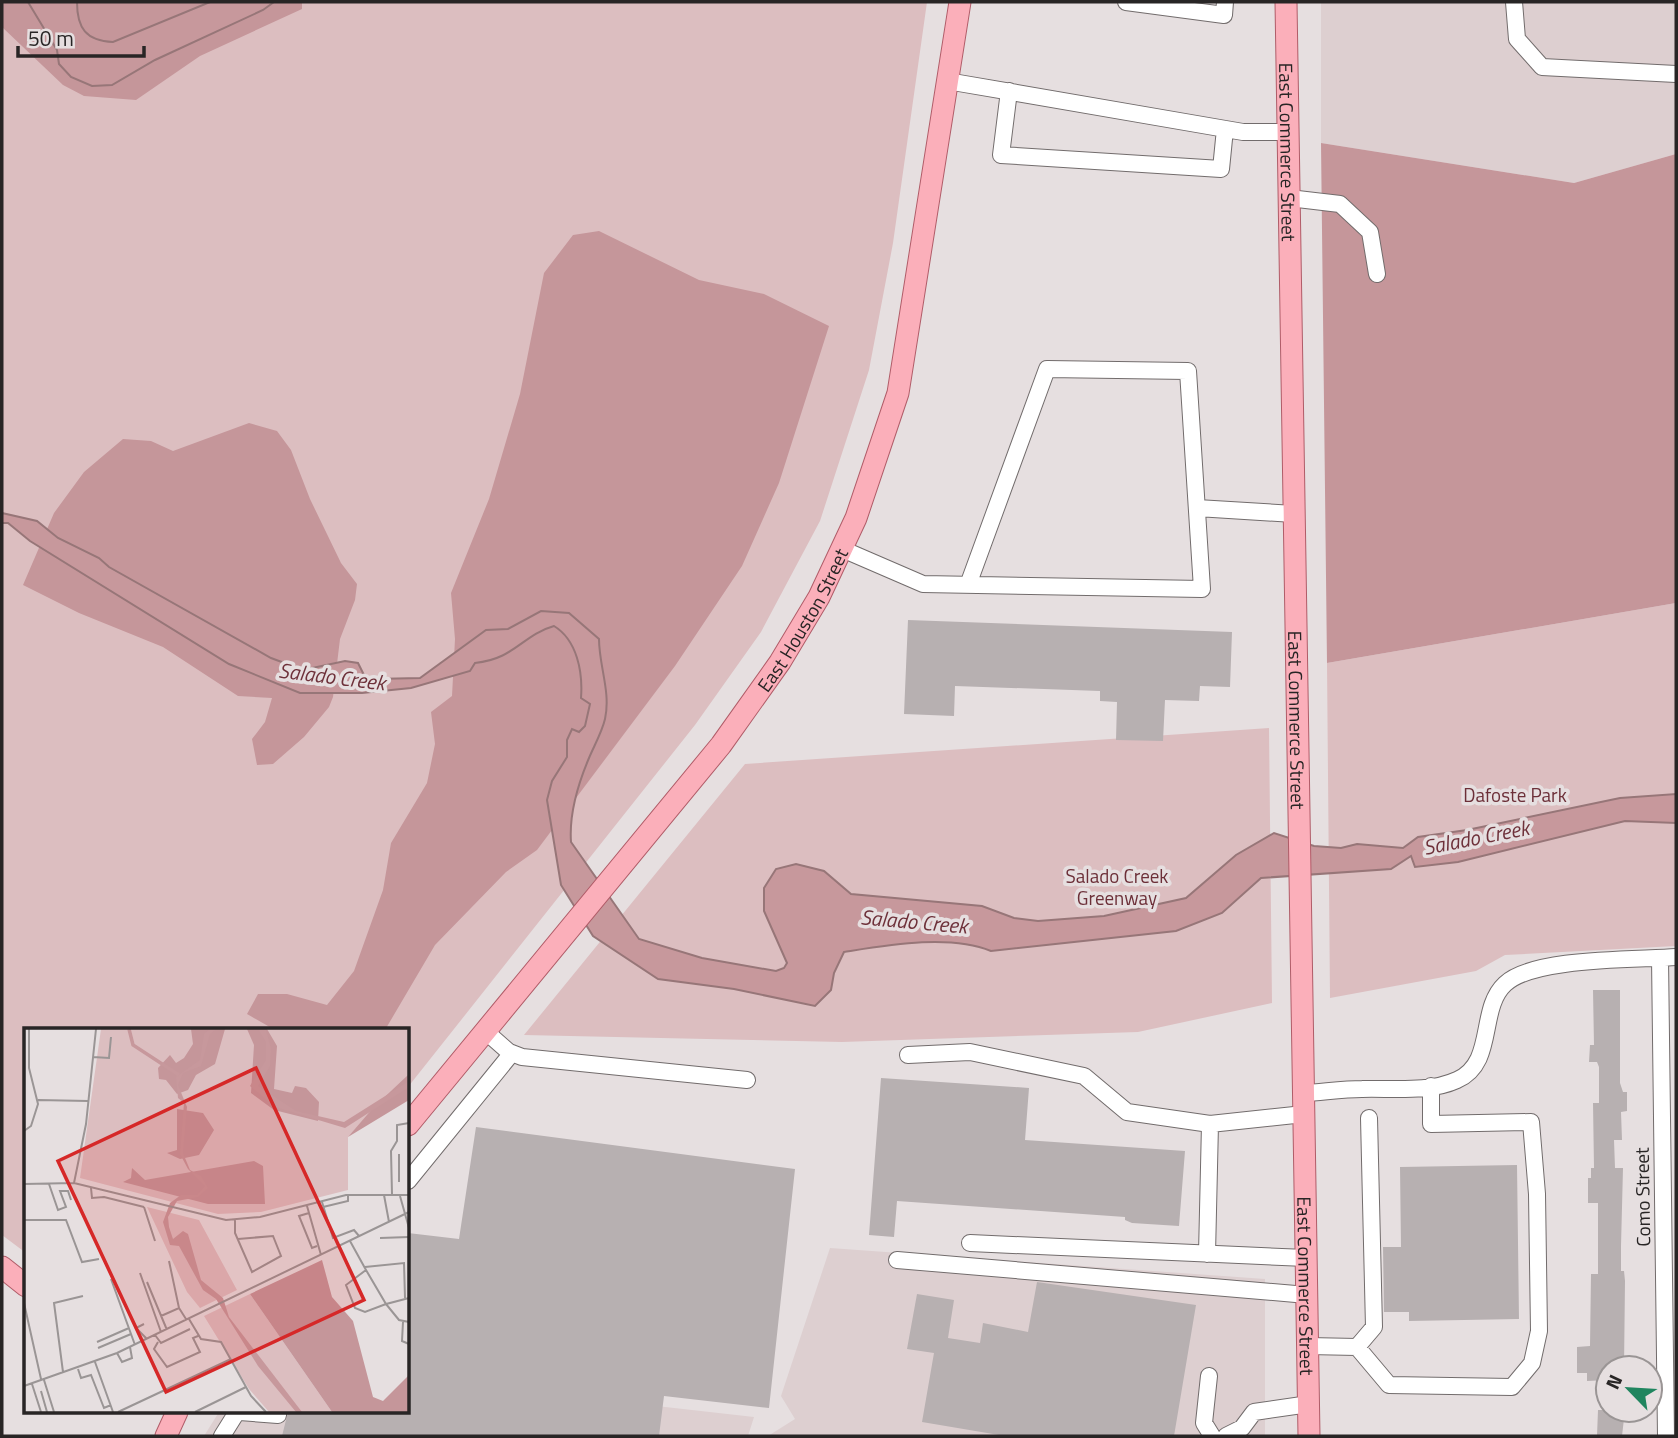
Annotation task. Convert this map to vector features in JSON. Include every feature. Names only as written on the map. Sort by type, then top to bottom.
[{"type":"main road","name":"East Houston Street","points":[[410,1122],[720,745],[780,662],[819,597],[842,549],[881,448],[898,393],[960,2]]},
{"type":"main road","name":"East Commerce Street","points":[[1286,2],[1309,1436]]},
{"type":"main road","points":[[2,1267],[24,1284]]},
{"type":"main road","points":[[166,1436],[176,1414]]},
{"type":"street","points":[[1126,2],[1224,15],[1225,2]]},
{"type":"street","points":[[1514,2],[1517,39],[1542,67],[1676,74]]},
{"type":"street","points":[[947,81],[1242,132],[1288,132]]},
{"type":"street","points":[[1009,91],[1001,155],[1221,169],[1225,129]]},
{"type":"street","points":[[1289,198],[1340,204],[1370,232],[1377,274]]},
{"type":"street","points":[[842,549],[923,584],[968,585],[1202,589],[1188,371],[1047,369],[968,585]]},
{"type":"street","points":[[1197,508],[1294,514]]},
{"type":"street","points":[[908,1055],[970,1052],[1084,1076],[1127,1112],[1210,1124],[1304,1104],[1459,1080],[1474,1066],[1484,1046],[1494,1000],[1505,984],[1516,976],[1552,965],[1668,958]]},
{"type":"street","name":"Como Street","points":[[1666,1436],[1668,958]]},
{"type":"street","points":[[484,1030],[512,1054],[747,1080]]},
{"type":"street","points":[[410,1179],[512,1054]]},
{"type":"street","points":[[1308,1346],[1357,1347],[1389,1385],[1512,1387],[1532,1363],[1539,1331],[1537,1194],[1531,1122],[1431,1124],[1431,1086]]},
{"type":"street","points":[[1357,1347],[1374,1327],[1369,1118]]},
{"type":"street","points":[[1207,1254],[1210,1124]]},
{"type":"street","points":[[970,1243],[1306,1258]]},
{"type":"street","points":[[897,1260],[1307,1295]]},
{"type":"street","points":[[1209,1376],[1204,1423],[1212,1436]]},
{"type":"street","points":[[1226,1436],[1242,1428],[1254,1412],[1308,1404]]},
{"type":"street","points":[[222,1436],[238,1414]]},
{"type":"street","points":[[265,1414],[278,1415]]},
{"type":"shaded area","points":[[2,2],[302,2],[302,9],[200,56],[136,100],[84,96],[63,85],[2,27]]},
{"type":"shaded area","points":[[1321,2],[1676,2],[1676,154],[1574,183],[1321,143]]},
{"type":"shaded area","points":[[1321,143],[1574,183],[1676,154],[1676,603],[1327,663]]},
{"type":"shaded area","points":[[599,231],[699,280],[764,294],[829,326],[779,483],[742,566],[675,666],[537,850],[506,872],[435,945],[386,1028],[272,1028],[247,1014],[258,994],[287,994],[327,1005],[354,971],[383,890],[391,843],[427,783],[435,744],[431,712],[452,696],[455,639],[451,593],[489,499],[520,394],[544,273],[573,235]]},
{"type":"shaded area","points":[[249,423],[277,431],[291,450],[310,499],[341,563],[357,584],[355,600],[340,639],[333,697],[329,707],[304,737],[273,764],[257,765],[252,739],[265,722],[272,698],[238,696],[163,647],[79,613],[23,585],[54,513],[84,472],[123,439],[151,441],[173,451]]},
{"type":"shaded area","points":[[830,1248],[1265,1279],[1265,1436],[768,1436],[795,1419],[781,1396]]},
{"type":"shaded area","points":[[410,1378],[754,1417],[748,1436],[204,1436],[218,1414],[410,1414]]},
{"type":"green space","points":[[2,2],[927,2],[893,243],[869,370],[820,521],[761,632],[695,725],[410,1084],[410,1028],[24,1028],[24,1252],[2,1235]]},
{"type":"green space","name":"Dafoste Park","points":[[1676,603],[1676,946],[1505,955],[1476,971],[1330,998],[1327,663]]},
{"type":"green space","name":"Salado Creek Greenway","points":[[1269,728],[1272,1003],[1138,1032],[842,1042],[524,1035],[745,764]]},
{"type":"water","points":[[28,2],[77,2],[79,19],[85,31],[96,39],[113,42],[210,2],[274,2],[263,10],[155,60],[112,85],[92,86],[71,77],[59,64],[57,50]]},
{"type":"water","name":"Salado Creek","points":[[2,513],[37,521],[58,538],[99,558],[109,567],[271,658],[303,670],[345,661],[358,663],[364,675],[373,679],[420,678],[486,630],[508,629],[541,611],[569,613],[599,639],[607,699],[604,724],[575,799],[571,842],[639,939],[702,958],[776,971],[784,968],[787,963],[764,911],[764,888],[776,869],[796,864],[824,871],[851,894],[982,906],[1014,918],[1038,921],[1104,916],[1186,898],[1236,855],[1274,833],[1314,846],[1341,848],[1357,844],[1403,848],[1418,837],[1467,830],[1620,798],[1676,794],[1676,823],[1625,821],[1458,862],[1415,867],[1411,856],[1391,869],[1261,878],[1222,913],[1176,931],[991,951],[957,943],[918,942],[844,952],[834,973],[831,990],[815,1006],[734,989],[658,979],[593,936],[561,885],[547,800],[552,781],[567,757],[567,740],[572,729],[579,732],[585,726],[590,704],[581,698],[581,678],[573,648],[562,632],[554,626],[534,635],[500,657],[475,663],[470,671],[411,688],[362,693],[300,693],[229,664],[30,541],[8,523],[2,523]]},
{"type":"building","points":[[908,620],[1232,632],[1230,687],[1200,686],[1199,701],[1165,700],[1163,741],[1116,740],[1117,702],[1100,701],[1100,691],[955,686],[954,716],[904,714]]},
{"type":"building","points":[[1593,990],[1620,990],[1620,1083],[1623,1092],[1627,1092],[1627,1111],[1621,1112],[1622,1140],[1614,1140],[1615,1168],[1623,1168],[1621,1271],[1624,1271],[1625,1281],[1624,1354],[1594,1354],[1594,1381],[1587,1381],[1587,1373],[1577,1373],[1577,1347],[1590,1346],[1591,1274],[1598,1274],[1598,1203],[1588,1203],[1588,1178],[1591,1178],[1591,1168],[1594,1168],[1593,1103],[1599,1103],[1599,1067],[1597,1062],[1589,1062],[1590,1045],[1594,1045]]},
{"type":"building","points":[[881,1078],[1029,1088],[1025,1140],[1185,1151],[1179,1226],[1132,1223],[1125,1220],[1125,1217],[897,1201],[894,1237],[869,1235]]},
{"type":"building","points":[[476,1127],[795,1169],[769,1408],[664,1396],[659,1436],[282,1436],[288,1414],[410,1414],[410,1233],[459,1239]]},
{"type":"building","points":[[1517,1165],[1519,1319],[1409,1321],[1409,1312],[1384,1312],[1383,1247],[1401,1247],[1400,1167]]},
{"type":"building","points":[[1037,1282],[1196,1305],[1174,1436],[1005,1436],[922,1422],[934,1353],[907,1349],[917,1294],[954,1300],[948,1338],[980,1343],[983,1323],[1028,1332]]},
{"type":"building","points":[[1597,1424],[1623,1424],[1622,1436],[1597,1436]]}]
